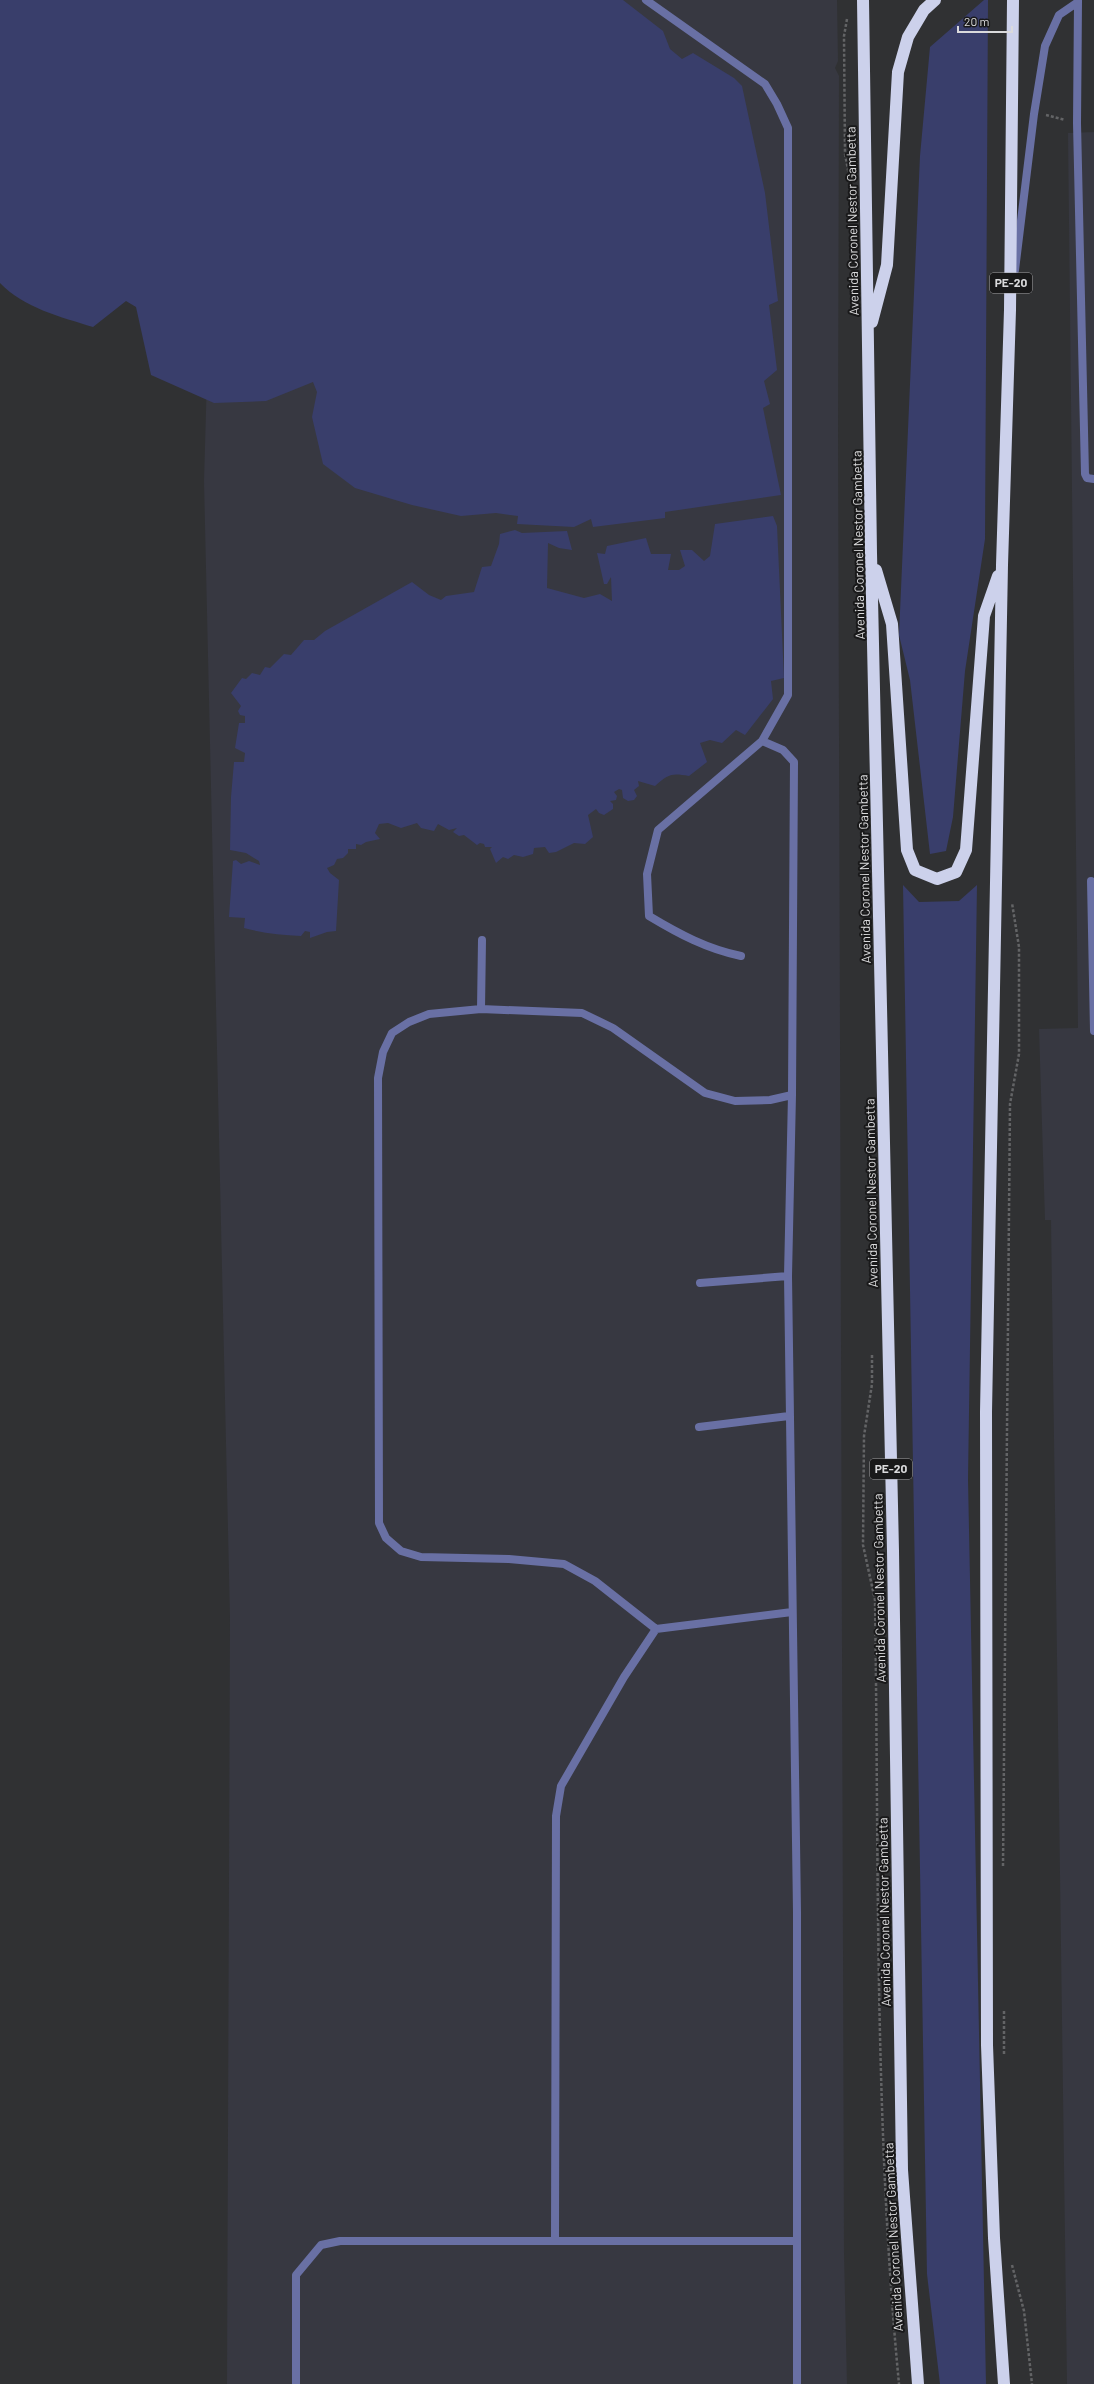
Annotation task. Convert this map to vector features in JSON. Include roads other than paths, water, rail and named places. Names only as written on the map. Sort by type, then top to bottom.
[{"type":"highway","name":"Avenida Coronel Nestor Gambetta","points":[[863,0],[871,553],[893,1551],[902,2170],[918,2384]]},
{"type":"highway","points":[[868,338],[887,265],[898,72],[908,37],[924,10],[935,0]]},
{"type":"highway","name":"PE-20","points":[[1004,2384],[994,2238],[987,2052],[985,1772],[986,1412],[1002,565],[1010,310],[1013,0]]},
{"type":"highway","points":[[871,553],[892,624],[907,850],[915,870],[938,879],[956,872],[966,850],[984,616],[1002,565]]},
{"type":"lane","points":[[646,0],[765,84],[777,104],[788,128],[788,695],[762,741],[658,830],[647,874],[649,916],[683,937],[720,952],[741,956]]},
{"type":"lane","points":[[1010,310],[1034,114],[1045,46],[1058,15],[1078,1]]},
{"type":"lane","points":[[1078,1],[1077,122],[1085,474],[1087,478],[1094,479]]},
{"type":"lane","points":[[762,741],[783,750],[794,762],[792,1095],[788,1276],[797,1912],[798,2384]]},
{"type":"lane","points":[[1091,881],[1094,1031]]},
{"type":"lane","points":[[481,1009],[482,940]]},
{"type":"lane","points":[[792,1095],[770,1100],[735,1101],[705,1093],[613,1028],[582,1013],[481,1009],[429,1014],[409,1022],[392,1033],[383,1052],[378,1078],[380,1523],[386,1538],[401,1551],[421,1558],[509,1559],[564,1564],[595,1581],[656,1629],[792,1612]]},
{"type":"lane","points":[[700,1283],[788,1276]]},
{"type":"lane","points":[[699,1427],[790,1416]]},
{"type":"lane","points":[[555,2241],[556,1816],[561,1786],[624,1677],[656,1629]]},
{"type":"lane","points":[[296,2384],[296,2275],[321,2245],[340,2241],[797,2241]]}]
